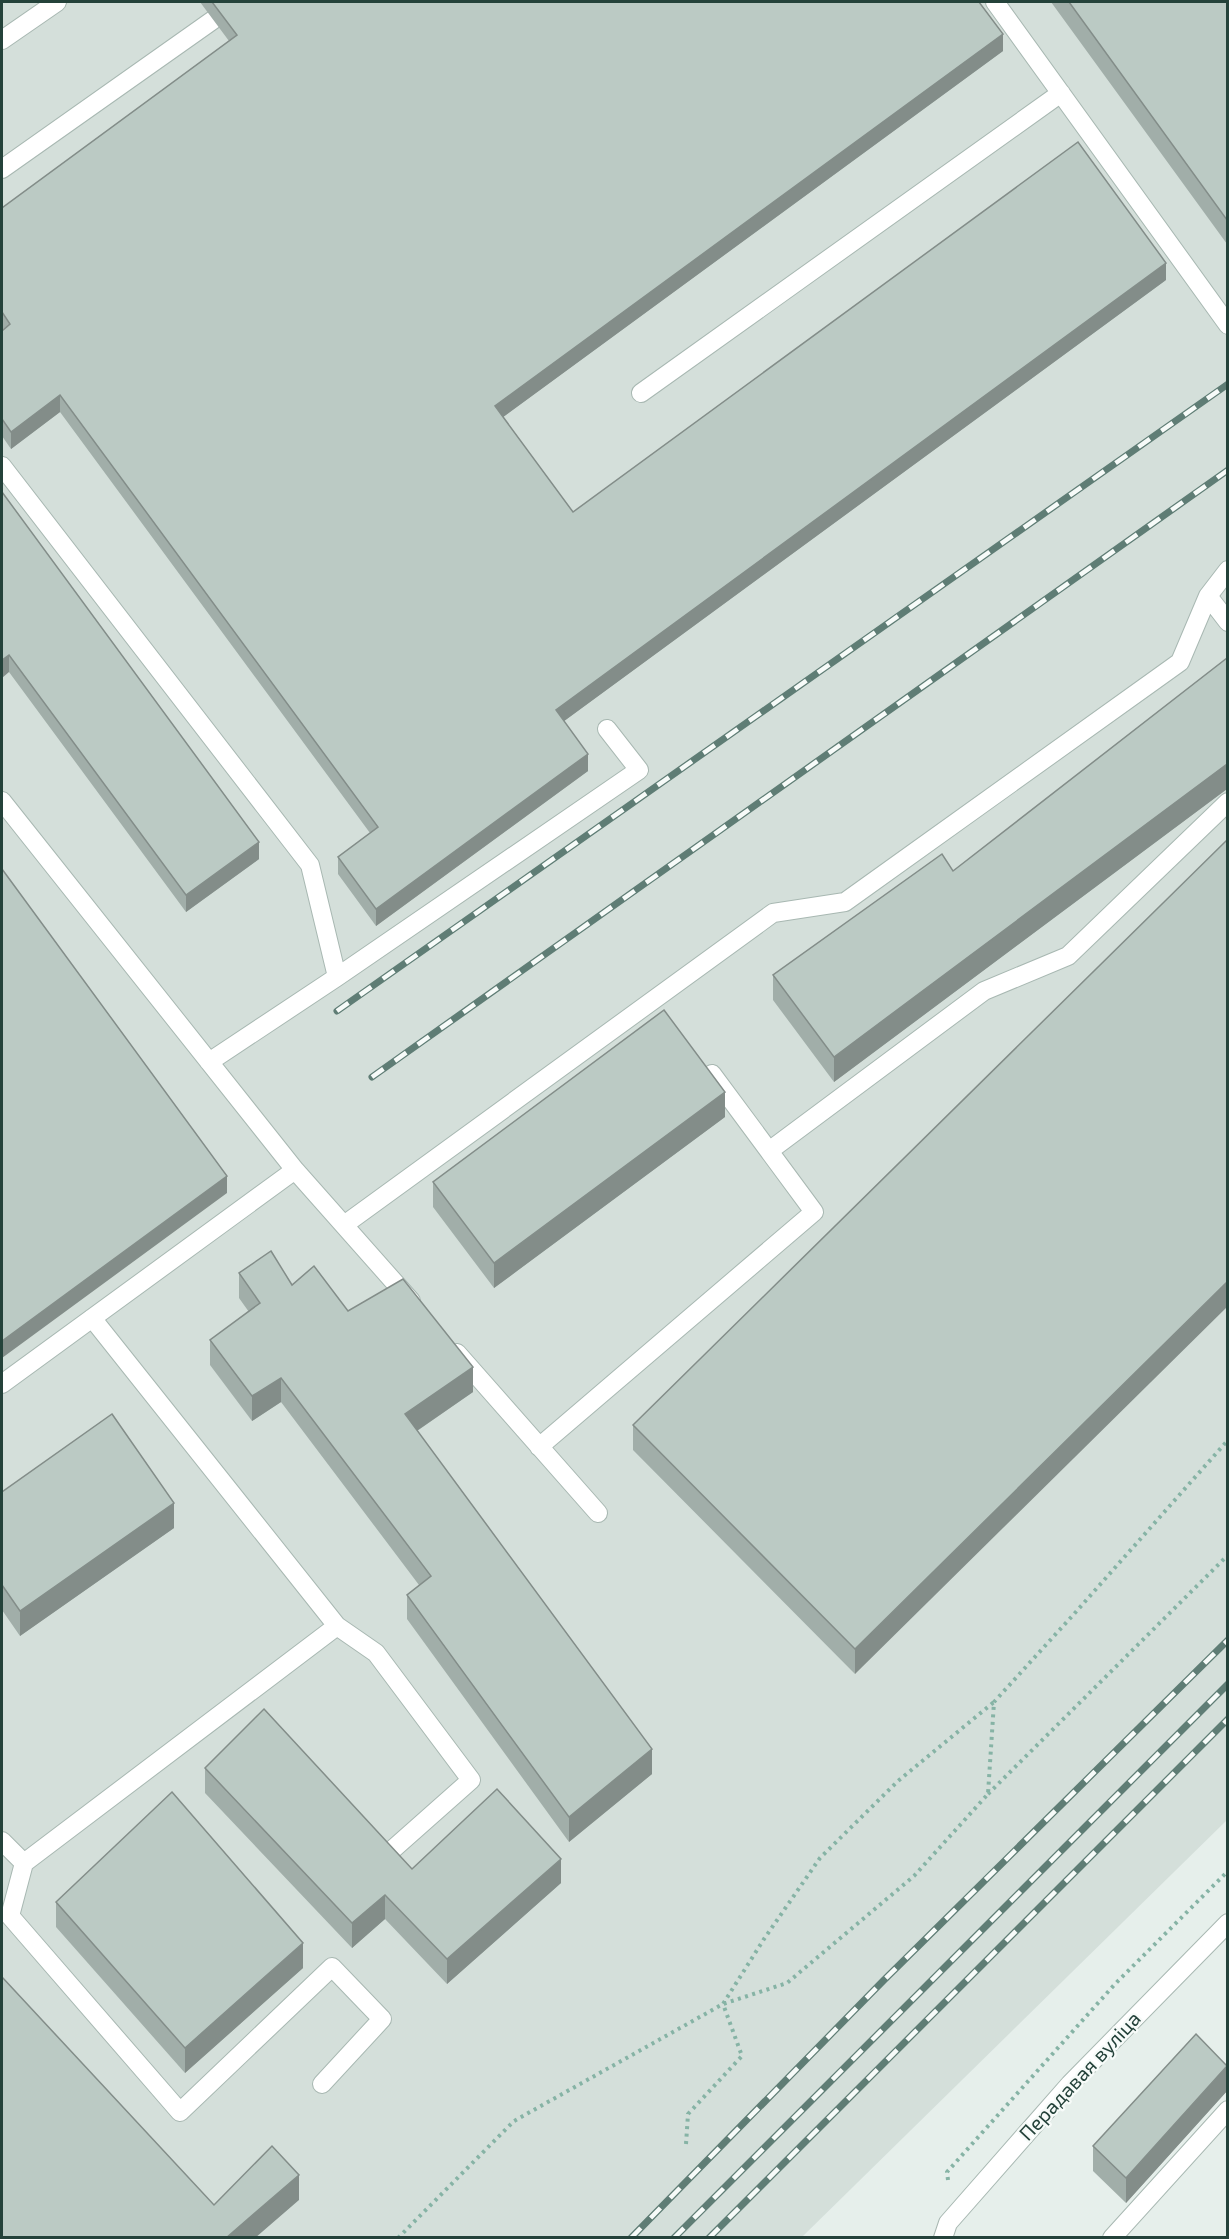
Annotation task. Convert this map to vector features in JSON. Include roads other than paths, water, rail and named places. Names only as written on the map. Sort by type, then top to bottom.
[{"type":"street","points":[[2,40],[57,2]]},
{"type":"street","points":[[995,2],[1227,325]]},
{"type":"street","points":[[2,169],[213,20]]},
{"type":"street","points":[[641,393],[1060,93]]},
{"type":"street","points":[[2,466],[310,865],[337,977]]},
{"type":"street","points":[[344,1225],[659,1003],[773,914],[845,902],[1180,662],[1208,596],[1227,570]]},
{"type":"street","points":[[1208,596],[1227,622]]},
{"type":"street","points":[[209,1062],[639,770],[607,729]]},
{"type":"street","points":[[2,801],[296,1170],[422,1314]]},
{"type":"street","points":[[769,1151],[984,991],[1068,956],[1227,802]]},
{"type":"street","points":[[539,1447],[814,1212],[698,1056]]},
{"type":"street","points":[[2,1384],[296,1170]]},
{"type":"street","points":[[92,1318],[337,1626],[376,1653],[471,1780],[392,1850]]},
{"type":"street","points":[[445,1340],[598,1513]]},
{"type":"street","points":[[322,2084],[382,2019],[332,1967],[180,2112],[10,1916],[24,1863],[337,1626]]},
{"type":"street","points":[[2,1841],[24,1863]]},
{"type":"street","name":"Перадавая вуліца","points":[[943,2238],[948,2223],[1070,2084],[1227,1923]]},
{"type":"street","points":[[1112,2238],[1227,2110]]},
{"type":"railway","points":[[337,1011],[1228,384]]},
{"type":"railway","points":[[372,1077],[1228,470]]},
{"type":"railway","points":[[631,2238],[884,1980],[1228,1640]]},
{"type":"railway","points":[[674,2238],[1228,1684]]},
{"type":"railway","points":[[709,2238],[1228,1719]]}]
